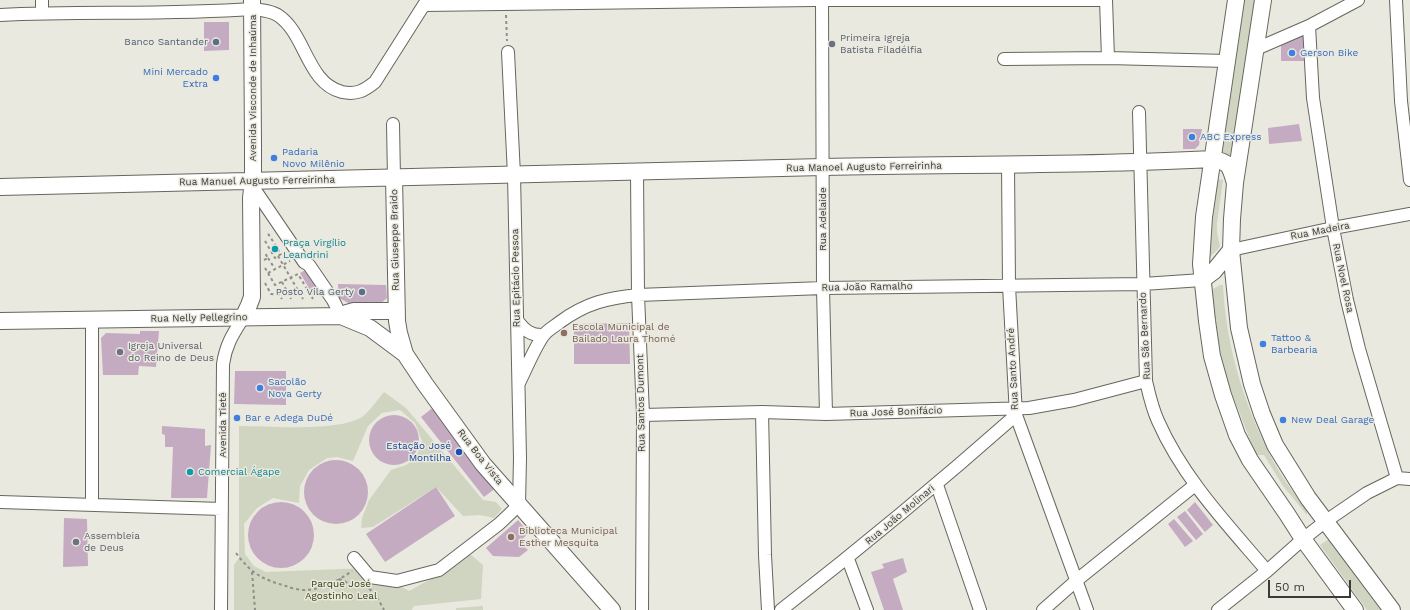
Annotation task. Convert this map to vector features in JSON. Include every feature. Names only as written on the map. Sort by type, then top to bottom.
[{"type":"main road","points":[[1236,0],[1204,217],[1201,264],[1212,356],[1237,435],[1250,460],[1288,514],[1303,539],[1355,610]]},
{"type":"main road","points":[[1263,0],[1235,183],[1232,219],[1231,250],[1239,328],[1252,384],[1262,414],[1275,445],[1308,498],[1392,610]]},
{"type":"main road","name":"Avenida Visconde de Inhaúma","points":[[243,318],[250,305],[252,297],[252,4]]},
{"type":"main road","points":[[1213,159],[1223,161],[1230,166],[1235,183]]},
{"type":"main road","name":"Rua Manoel Augusto Ferreirinha","points":[[514,175],[822,167],[1141,163],[1213,159]]},
{"type":"main road","name":"Rua Manuel Augusto Ferreirinha","points":[[0,187],[253,184],[514,175]]},
{"type":"main road","name":"Rua Giuseppe Braido","points":[[394,178],[397,311],[399,333],[405,354]]},
{"type":"main road","points":[[1202,280],[1214,271],[1231,250]]},
{"type":"main road","name":"Rua Nelly Pellegrino","points":[[0,321],[341,316],[354,312],[397,311]]},
{"type":"main road","name":"Rua Boa Vista","points":[[341,316],[370,328],[405,354],[483,464],[612,610]]},
{"type":"street","points":[[42,0],[42,13]]},
{"type":"street","name":"Rua Adelaide","points":[[822,0],[823,288],[826,414]]},
{"type":"street","points":[[0,15],[157,12],[252,4],[278,15],[291,28],[300,41],[312,66],[324,83],[334,90],[347,93],[358,93],[366,90],[375,82],[425,2],[1106,0],[1108,58]]},
{"type":"street","points":[[1256,49],[1309,26],[1358,0]]},
{"type":"street","points":[[1396,0],[1401,101],[1410,180]]},
{"type":"street","name":"Rua Noel Rosa","points":[[1309,26],[1313,98],[1333,228],[1347,300],[1359,350],[1397,478]]},
{"type":"street","name":"Rua Epitácio Pessoa","points":[[508,52],[514,175],[519,505]]},
{"type":"street","points":[[1004,60],[1108,58],[1227,61]]},
{"type":"street","name":"Rua São Bernardo","points":[[1139,112],[1146,380],[1151,403],[1168,443],[1196,485],[1267,571]]},
{"type":"street","name":"Rua Giuseppe Braido","points":[[393,124],[394,178]]},
{"type":"street","name":"Rua Santo André","points":[[1008,164],[1009,286],[1015,412],[1087,610]]},
{"type":"street","name":"Rua Santos Dumont","points":[[637,172],[638,295],[643,415],[642,610]]},
{"type":"street","points":[[253,184],[304,262],[309,265],[334,300],[341,316]]},
{"type":"street","name":"Rua Madeira","points":[[1231,250],[1333,228],[1410,214]]},
{"type":"street","name":"Rua João Ramalho","points":[[518,383],[544,336],[567,317],[600,301],[638,295],[823,288],[1143,284],[1202,280]]},
{"type":"street","name":"Avenida Tietê","points":[[221,610],[223,364],[228,342],[243,318]]},
{"type":"street","points":[[92,320],[92,505]]},
{"type":"street","points":[[517,320],[532,334],[544,336]]},
{"type":"street","name":"Rua José Bonifácio","points":[[643,415],[762,412],[826,414],[1015,412],[1074,400],[1146,380]]},
{"type":"street","points":[[762,412],[768,610]]},
{"type":"street","name":"Rua João Molinari","points":[[782,610],[848,559],[937,485],[1015,412]]},
{"type":"street","points":[[1218,610],[1267,571],[1303,539],[1367,493],[1397,478],[1410,479]]},
{"type":"street","points":[[937,485],[980,610]]},
{"type":"street","points":[[1043,610],[1077,580],[1196,485]]},
{"type":"street","points":[[0,502],[222,509]]},
{"type":"street","points":[[357,561],[370,577],[397,581],[439,570],[499,524],[519,505]]},
{"type":"street","points":[[848,559],[867,610]]},
{"type":"path","points":[[506,10],[508,52]]},
{"type":"path","points":[[267,232],[281,254],[278,256]]},
{"type":"path","points":[[262,235],[275,258],[278,256]]},
{"type":"path","points":[[262,248],[275,269]]},
{"type":"path","points":[[278,256],[303,299]]},
{"type":"path","points":[[262,262],[268,258]]},
{"type":"path","points":[[268,273],[283,265]]},
{"type":"path","points":[[265,268],[276,285],[298,274],[313,299]]},
{"type":"path","points":[[282,282],[291,299]]},
{"type":"path","points":[[270,291],[273,295],[279,295],[282,300]]},
{"type":"path","points":[[236,553],[252,572],[263,579],[302,590],[316,589],[339,579],[357,561]]},
{"type":"path","points":[[252,572],[255,610]]},
{"type":"path","points":[[339,579],[350,584],[368,587],[375,593],[384,610]]},
{"type":"green space","points":[[1244,0],[1255,0],[1232,157],[1222,152]]},
{"type":"green space","points":[[1217,179],[1223,180],[1217,223],[1220,246],[1209,258]]},
{"type":"green space","points":[[1223,285],[1229,334],[1240,382],[1248,406],[1268,451],[1283,478],[1307,510],[1307,515],[1283,486],[1264,455],[1256,455],[1231,391],[1223,365],[1218,341],[1211,293],[1213,289]]},
{"type":"green space","name":"Parque José Agostinho Leal","points":[[384,392],[406,408],[483,500],[496,502],[502,509],[494,518],[480,515],[463,516],[436,487],[373,527],[361,528],[362,518],[369,500],[391,470],[406,465],[416,458],[422,441],[415,423],[400,410],[382,413],[368,426],[353,461],[337,457],[327,458],[309,470],[300,486],[299,503],[273,498],[257,508],[244,524],[245,554],[254,566],[266,572],[368,568],[409,591],[447,570],[463,548],[483,565],[481,599],[414,606],[412,610],[234,610],[234,565],[239,558],[239,426],[303,427],[337,425],[351,422],[365,415]]},
{"type":"green space","points":[[1329,539],[1382,610],[1367,610],[1320,545]]},
{"type":"green space","points":[[483,606],[483,610],[456,610],[456,608]]},
{"type":"building","name":"Banco Santander","points":[[204,22],[229,22],[229,50],[204,51]]},
{"type":"building","name":"Gerson Bike","points":[[1303,35],[1304,61],[1281,61],[1281,44]]},
{"type":"building","points":[[1299,124],[1302,141],[1269,144],[1268,128]]},
{"type":"building","name":"ABC Express","points":[[1183,129],[1202,129],[1199,145],[1195,149],[1183,149]]},
{"type":"building","points":[[309,268],[323,289],[313,295],[300,273]]},
{"type":"building","name":"Posto Vila Gerty","points":[[338,284],[386,285],[387,298],[380,304],[350,304],[339,298]]},
{"type":"building","points":[[629,323],[630,364],[574,364],[574,324]]},
{"type":"building","name":"Igreja Universal do Reino de Deus","points":[[140,331],[159,331],[156,367],[139,366],[138,375],[103,375],[101,338],[106,333],[140,334]]},
{"type":"building","name":"Sacolão Nova Gerty","points":[[235,371],[286,371],[286,405],[234,404]]},
{"type":"building","name":"Estação José Montilha","points":[[435,406],[497,487],[484,497],[421,417]]},
{"type":"building","points":[[394,415],[403,417],[412,422],[417,431],[419,440],[417,449],[412,458],[403,463],[394,465],[385,463],[376,458],[371,449],[369,440],[371,431],[376,422],[385,417]]},
{"type":"building","name":"Comercial Ágape","points":[[162,426],[205,429],[205,446],[211,445],[207,498],[171,498],[173,447],[165,447],[165,435],[162,434]]},
{"type":"building","points":[[336,460],[354,466],[362,474],[368,492],[362,510],[354,518],[336,524],[318,518],[310,510],[304,492],[310,474],[318,466]]},
{"type":"building","points":[[436,487],[455,516],[385,562],[366,534]]},
{"type":"building","points":[[281,502],[294,505],[304,512],[311,522],[314,535],[311,548],[304,558],[294,565],[281,568],[268,565],[258,558],[251,548],[248,535],[251,522],[258,512],[268,505]]},
{"type":"building","points":[[1195,502],[1213,525],[1205,532],[1187,510]]},
{"type":"building","points":[[1185,511],[1203,534],[1196,540],[1177,517]]},
{"type":"building","name":"Assembleia de Deus","points":[[64,518],[87,519],[88,566],[63,567]]},
{"type":"building","points":[[1174,519],[1193,541],[1185,547],[1168,524]]},
{"type":"building","name":"Biblioteca Municipal Esther Mesquita","points":[[518,520],[529,533],[519,542],[528,550],[519,557],[493,556],[486,548]]},
{"type":"building","points":[[903,558],[907,572],[893,579],[903,610],[884,610],[871,572],[884,568],[882,564]]},
{"type":"place","name":"Banco Santander","points":[[216,42]]},
{"type":"place","name":"Primeira Igreja Batista Filadélfia","points":[[832,44]]},
{"type":"place","name":"Gerson Bike","points":[[1292,53]]},
{"type":"place","name":"Mini Mercado Extra","points":[[216,78]]},
{"type":"place","name":"ABC Express","points":[[1192,137]]},
{"type":"place","name":"Padaria Novo Milênio","points":[[274,158]]},
{"type":"place","name":"Praça Virgílio Leandrini","points":[[275,249]]},
{"type":"place","name":"Posto Vila Gerty","points":[[362,292]]},
{"type":"place","name":"Escola Municipal de Bailado Laura Thomé","points":[[564,333]]},
{"type":"place","name":"Tattoo & Barbearia","points":[[1263,344]]},
{"type":"place","name":"Igreja Universal do Reino de Deus","points":[[120,352]]},
{"type":"place","name":"Sacolão Nova Gerty","points":[[260,388]]},
{"type":"place","name":"Bar e Adega DuDé","points":[[237,418]]},
{"type":"place","name":"New Deal Garage","points":[[1283,420]]},
{"type":"place","name":"Estação José Montilha","points":[[459,452]]},
{"type":"place","name":"Comercial Ágape","points":[[190,472]]},
{"type":"place","name":"Biblioteca Municipal Esther Mesquita","points":[[511,537]]},
{"type":"place","name":"Assembleia de Deus","points":[[76,542]]}]
